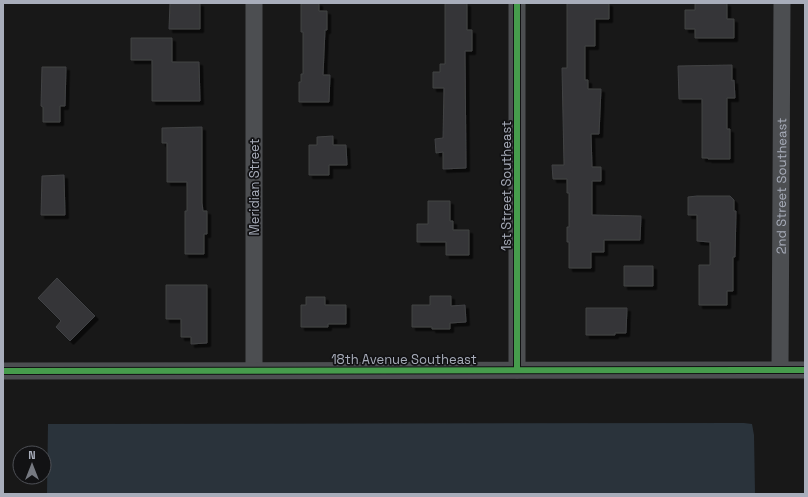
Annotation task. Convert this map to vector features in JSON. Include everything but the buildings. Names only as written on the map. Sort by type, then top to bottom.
[{"type":"street","name":"Meridian Street","points":[[254,3],[254,370]]},
{"type":"street","name":"1st Street Southeast","points":[[517,3],[518,370]]},
{"type":"street","name":"2nd Street Southeast","points":[[780,369],[782,3]]},
{"type":"street","name":"18th Avenue Southeast","points":[[3,371],[805,370]]},
{"type":"shaded area","points":[[744,423],[752,424],[754,435],[755,494],[47,494],[47,485],[52,485],[52,445],[48,445],[48,424]]},
{"type":"cycle path","points":[[517,3],[517,370]]},
{"type":"cycle path","points":[[3,371],[805,370]]}]
